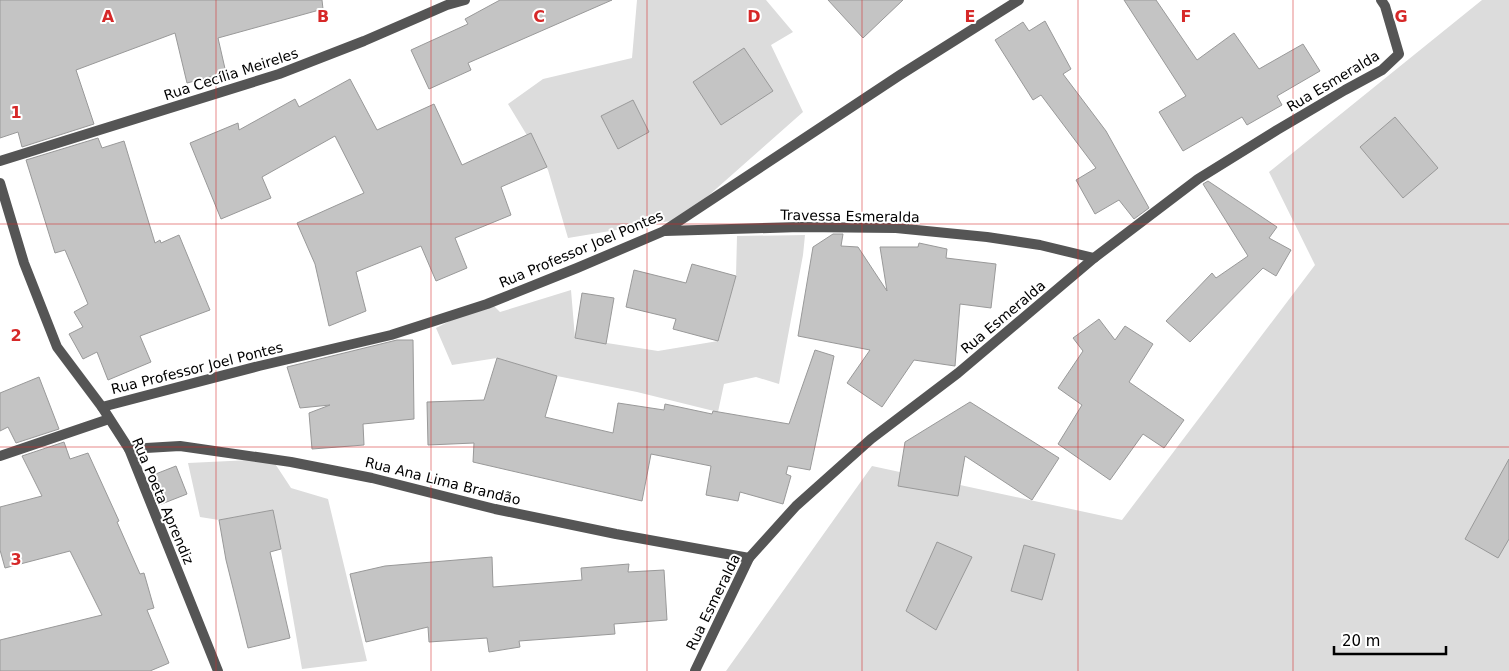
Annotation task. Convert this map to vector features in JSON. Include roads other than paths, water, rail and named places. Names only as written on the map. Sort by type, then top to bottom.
[{"type":"street","name":"Rua Cecília Meireles","points":[[0,161],[279,74],[364,41],[447,5],[465,0]]},
{"type":"street","name":"Rua Professor Joel Pontes","points":[[102,406],[391,335],[487,304],[664,231],[900,75],[1019,0]]},
{"type":"street","name":"Rua Esmeralda","points":[[695,671],[749,558],[796,506],[871,440],[958,373],[1094,258],[1198,179],[1294,120],[1382,70],[1399,54],[1385,6],[1381,0]]},
{"type":"street","name":"Rua Poeta Aprendiz","points":[[0,183],[24,263],[57,347],[102,406],[128,449],[218,671]]},
{"type":"street","name":"Travessa Esmeralda","points":[[664,231],[800,227],[896,228],[987,237],[1040,245],[1094,258]]},
{"type":"street","points":[[0,456],[109,419]]},
{"type":"street","name":"Rua Ana Lima Brandão","points":[[128,449],[180,446],[291,462],[372,478],[532,517],[749,558]]}]
